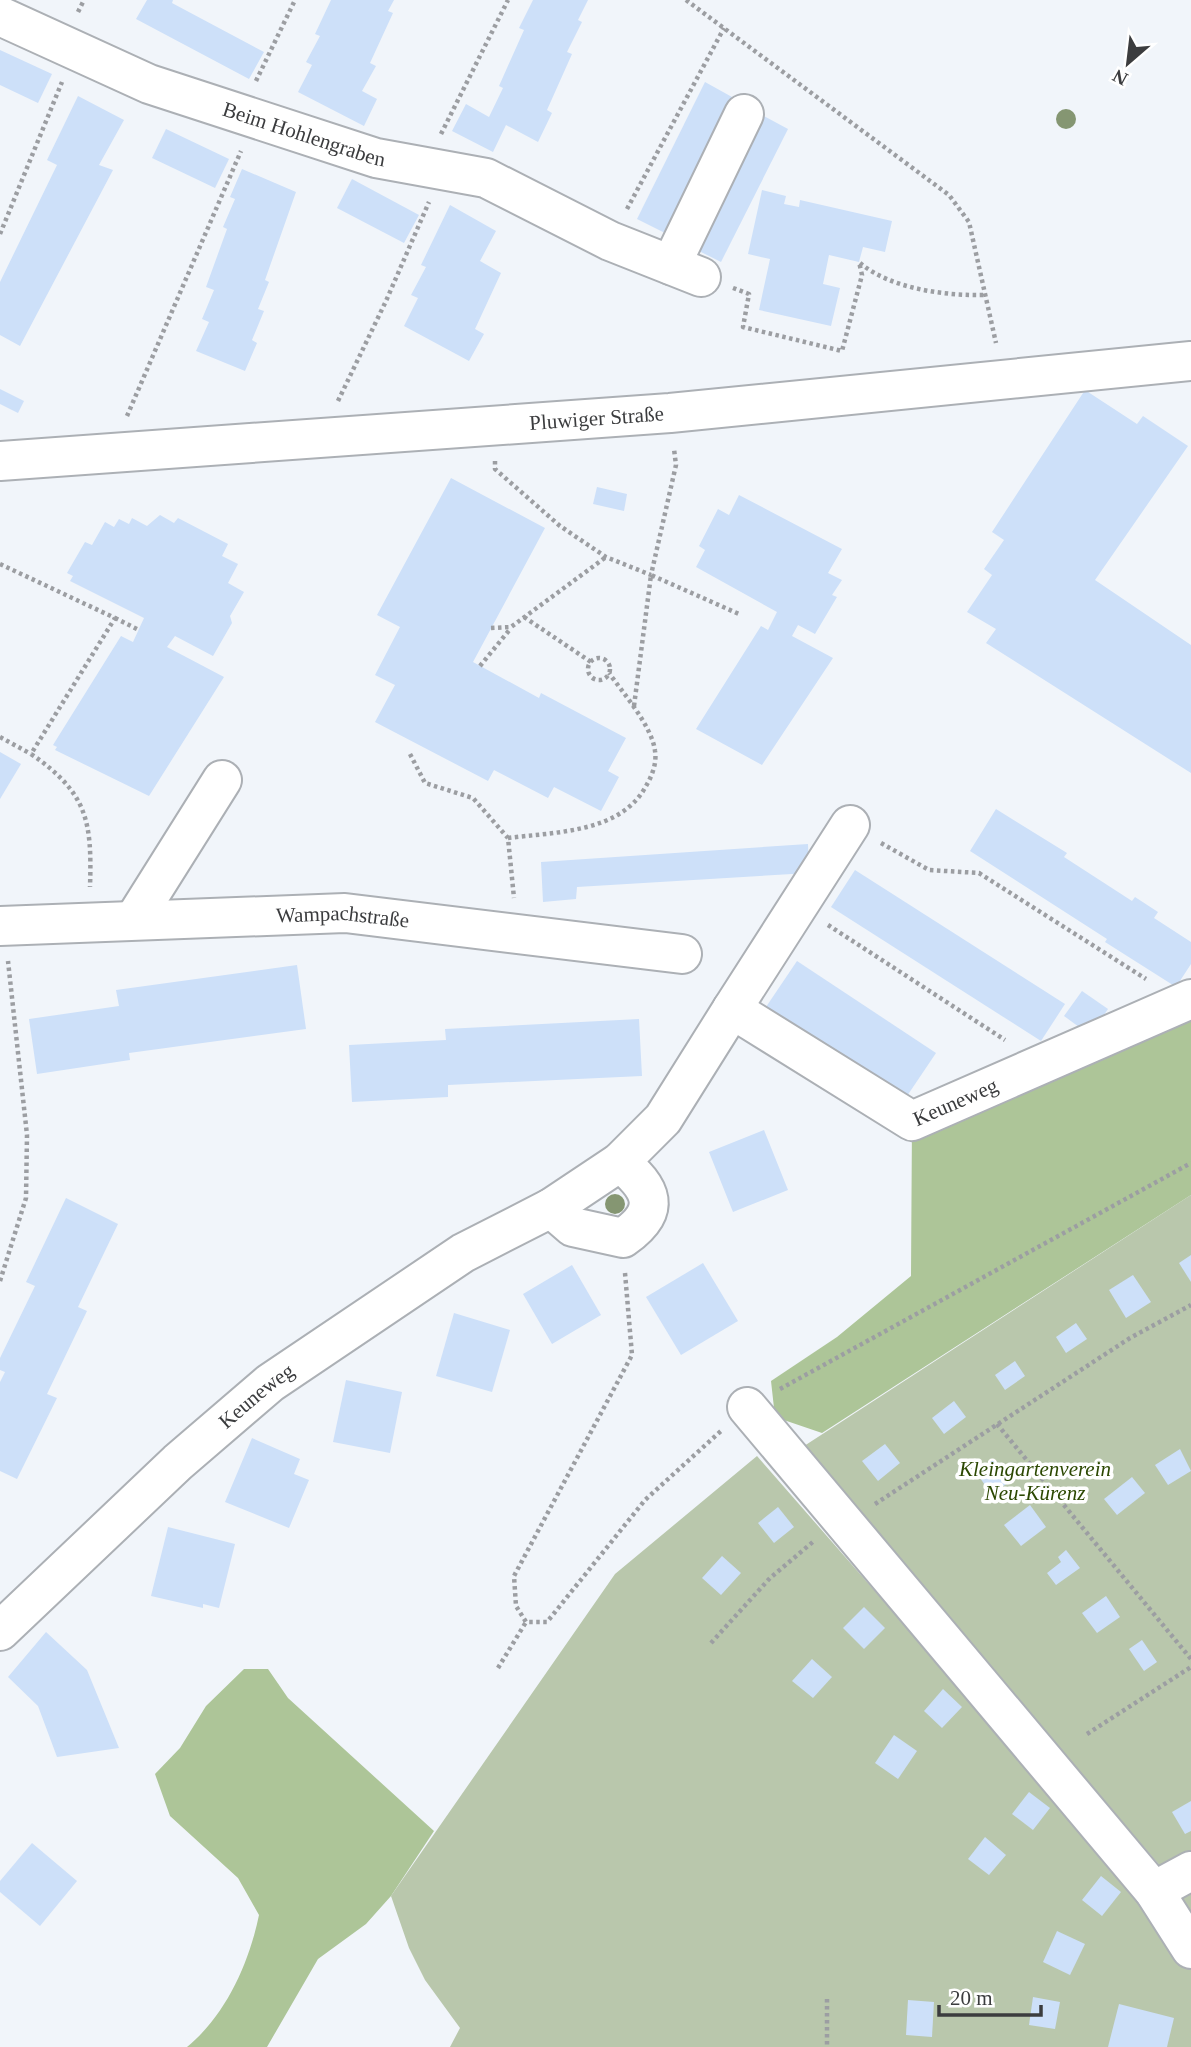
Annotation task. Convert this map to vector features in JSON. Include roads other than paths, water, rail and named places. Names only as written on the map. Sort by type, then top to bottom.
[{"type":"street","name":"Beim Hohlengraben","points":[[0,16],[149,84],[376,158],[486,177],[610,241],[686,271],[744,114]]},
{"type":"street","name":"Pluwiger Straße","points":[[0,461],[670,413],[1191,361]]},
{"type":"street","points":[[134,920],[222,780]]},
{"type":"street","name":"Keuneweg","points":[[0,1631],[177,1462],[270,1384],[463,1253],[551,1208],[620,1162],[663,1119],[849,825]]},
{"type":"street","name":"Wampachstraße","points":[[2,926],[345,913],[682,954]]},
{"type":"street","name":"Keuneweg","points":[[732,1009],[912,1121],[1191,999]]},
{"type":"street","points":[[551,1208],[573,1227],[623,1238],[638,1227],[647,1214],[650,1197],[643,1182],[620,1162]]},
{"type":"street","points":[[747,1407],[1154,1891],[1191,1949]]},
{"type":"street","points":[[1154,1891],[1191,1871]]},
{"type":"park label","name":"Kleingartenverein Neu-Kürenz","points":[[1035,1481]]}]
